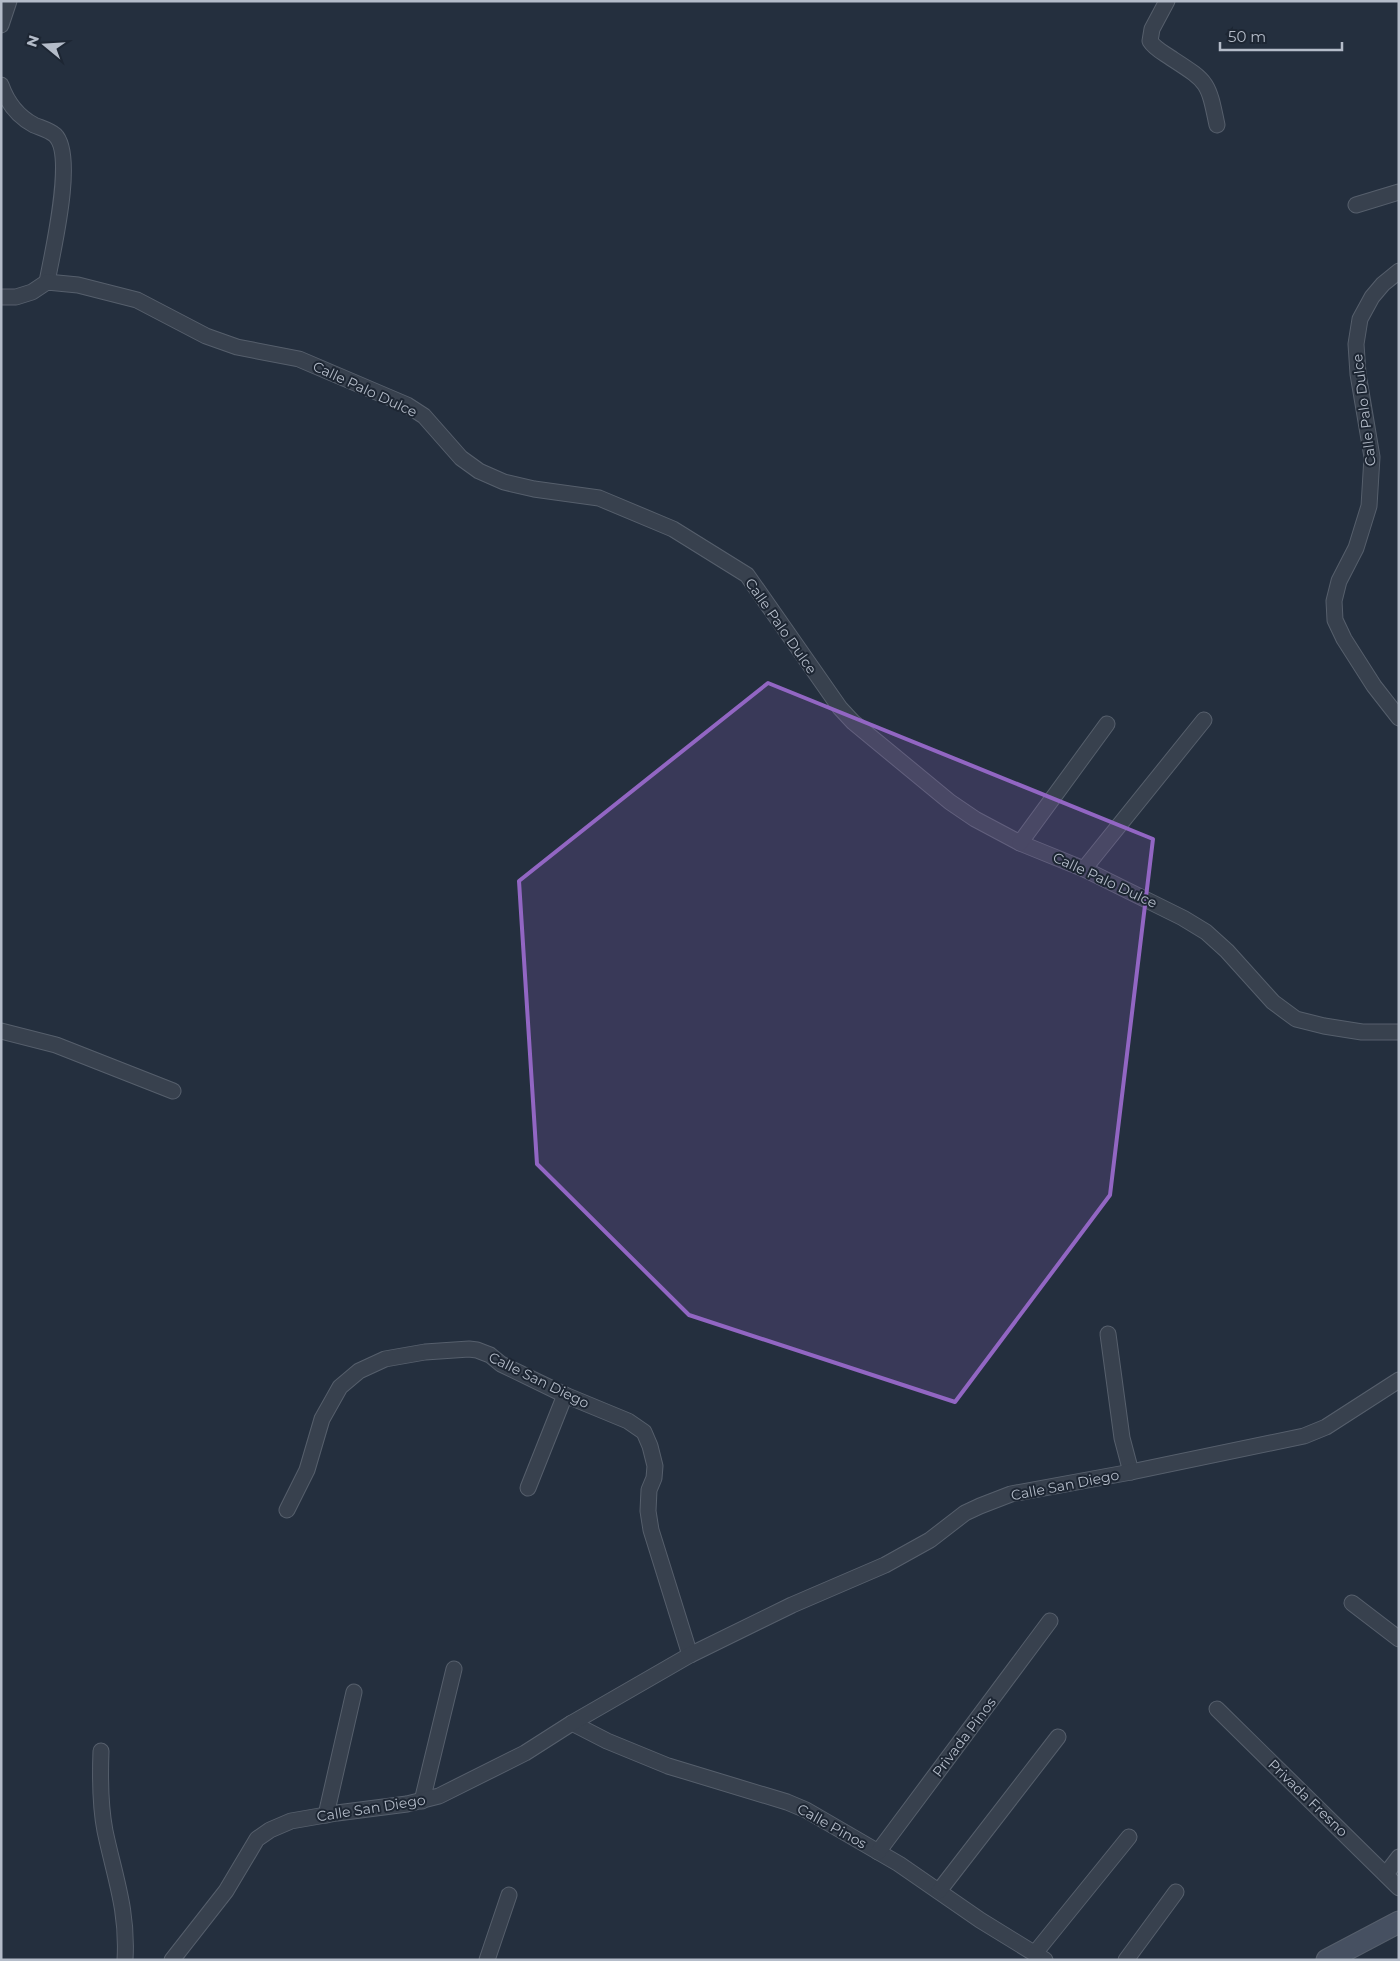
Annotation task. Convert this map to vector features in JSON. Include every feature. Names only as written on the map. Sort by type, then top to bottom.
[{"type":"street","points":[[1,25],[9,1]]},
{"type":"street","points":[[1166,1],[1156,20],[1150,41],[1159,50],[1197,74],[1204,82],[1211,94],[1217,125]]},
{"type":"street","points":[[1,84],[5,98],[20,116],[54,134],[60,141],[63,153],[63,194],[47,282],[32,292],[1,298]]},
{"type":"street","points":[[1356,205],[1399,192]]},
{"type":"street","name":"Calle Palo Dulce","points":[[1399,270],[1372,298],[1360,319],[1356,344],[1358,374],[1372,457],[1369,506],[1356,548],[1339,581],[1334,601],[1335,620],[1344,639],[1374,686],[1399,718]]},
{"type":"street","name":"Calle Palo Dulce","points":[[47,282],[78,285],[125,296],[137,300],[206,336],[236,347],[299,358],[315,364],[407,405],[419,413],[446,439],[461,458],[479,471],[512,484],[599,498],[673,530],[747,576],[840,708],[853,722],[958,808],[974,819],[1020,843],[1084,868],[1183,918],[1206,932],[1227,951],[1273,1002],[1296,1019],[1362,1032],[1399,1032]]},
{"type":"street","points":[[1084,868],[1204,720]]},
{"type":"street","points":[[1020,843],[1107,724]]},
{"type":"street","points":[[1,1031],[56,1045],[173,1090]]},
{"type":"street","points":[[1108,1334],[1122,1438],[1132,1472]]},
{"type":"street","name":"Calle San Diego","points":[[287,1510],[307,1470],[322,1419],[340,1387],[359,1371],[385,1359],[425,1352],[477,1350],[565,1395],[628,1421],[644,1432],[655,1466],[648,1504],[651,1530],[690,1655]]},
{"type":"street","name":"Calle San Diego","points":[[172,1960],[226,1890],[257,1839],[270,1830],[291,1821],[407,1804],[439,1796],[525,1753],[572,1723],[690,1655],[885,1564],[930,1540],[965,1513],[980,1506],[1011,1494],[1132,1472],[1304,1436],[1326,1427],[1399,1380]]},
{"type":"street","points":[[528,1488],[565,1395]]},
{"type":"street","points":[[1352,1603],[1399,1639]]},
{"type":"street","name":"Privada Pinos","points":[[878,1852],[1050,1621]]},
{"type":"street","points":[[422,1800],[454,1668]]},
{"type":"street","points":[[326,1815],[354,1692]]},
{"type":"street","name":"Privada Fresno","points":[[1217,1709],[1399,1888]]},
{"type":"street","name":"Calle Pinos","points":[[572,1723],[590,1733],[668,1766],[787,1802],[806,1810],[878,1852],[980,1920],[1040,1957]]},
{"type":"street","points":[[939,1891],[1058,1737]]},
{"type":"street","points":[[101,1751],[100,1786],[105,1829],[124,1908],[125,1960]]},
{"type":"street","points":[[1040,1957],[1129,1836]]},
{"type":"street","points":[[1386,1874],[1399,1857]]},
{"type":"street","points":[[1126,1960],[1176,1892]]},
{"type":"street","points":[[487,1960],[509,1895]]},
{"type":"street","points":[[1327,1960],[1399,1922]]},
{"type":"highlighted area","points":[[768,683],[1153,839],[1110,1195],[955,1402],[689,1315],[537,1164],[519,881]]}]
